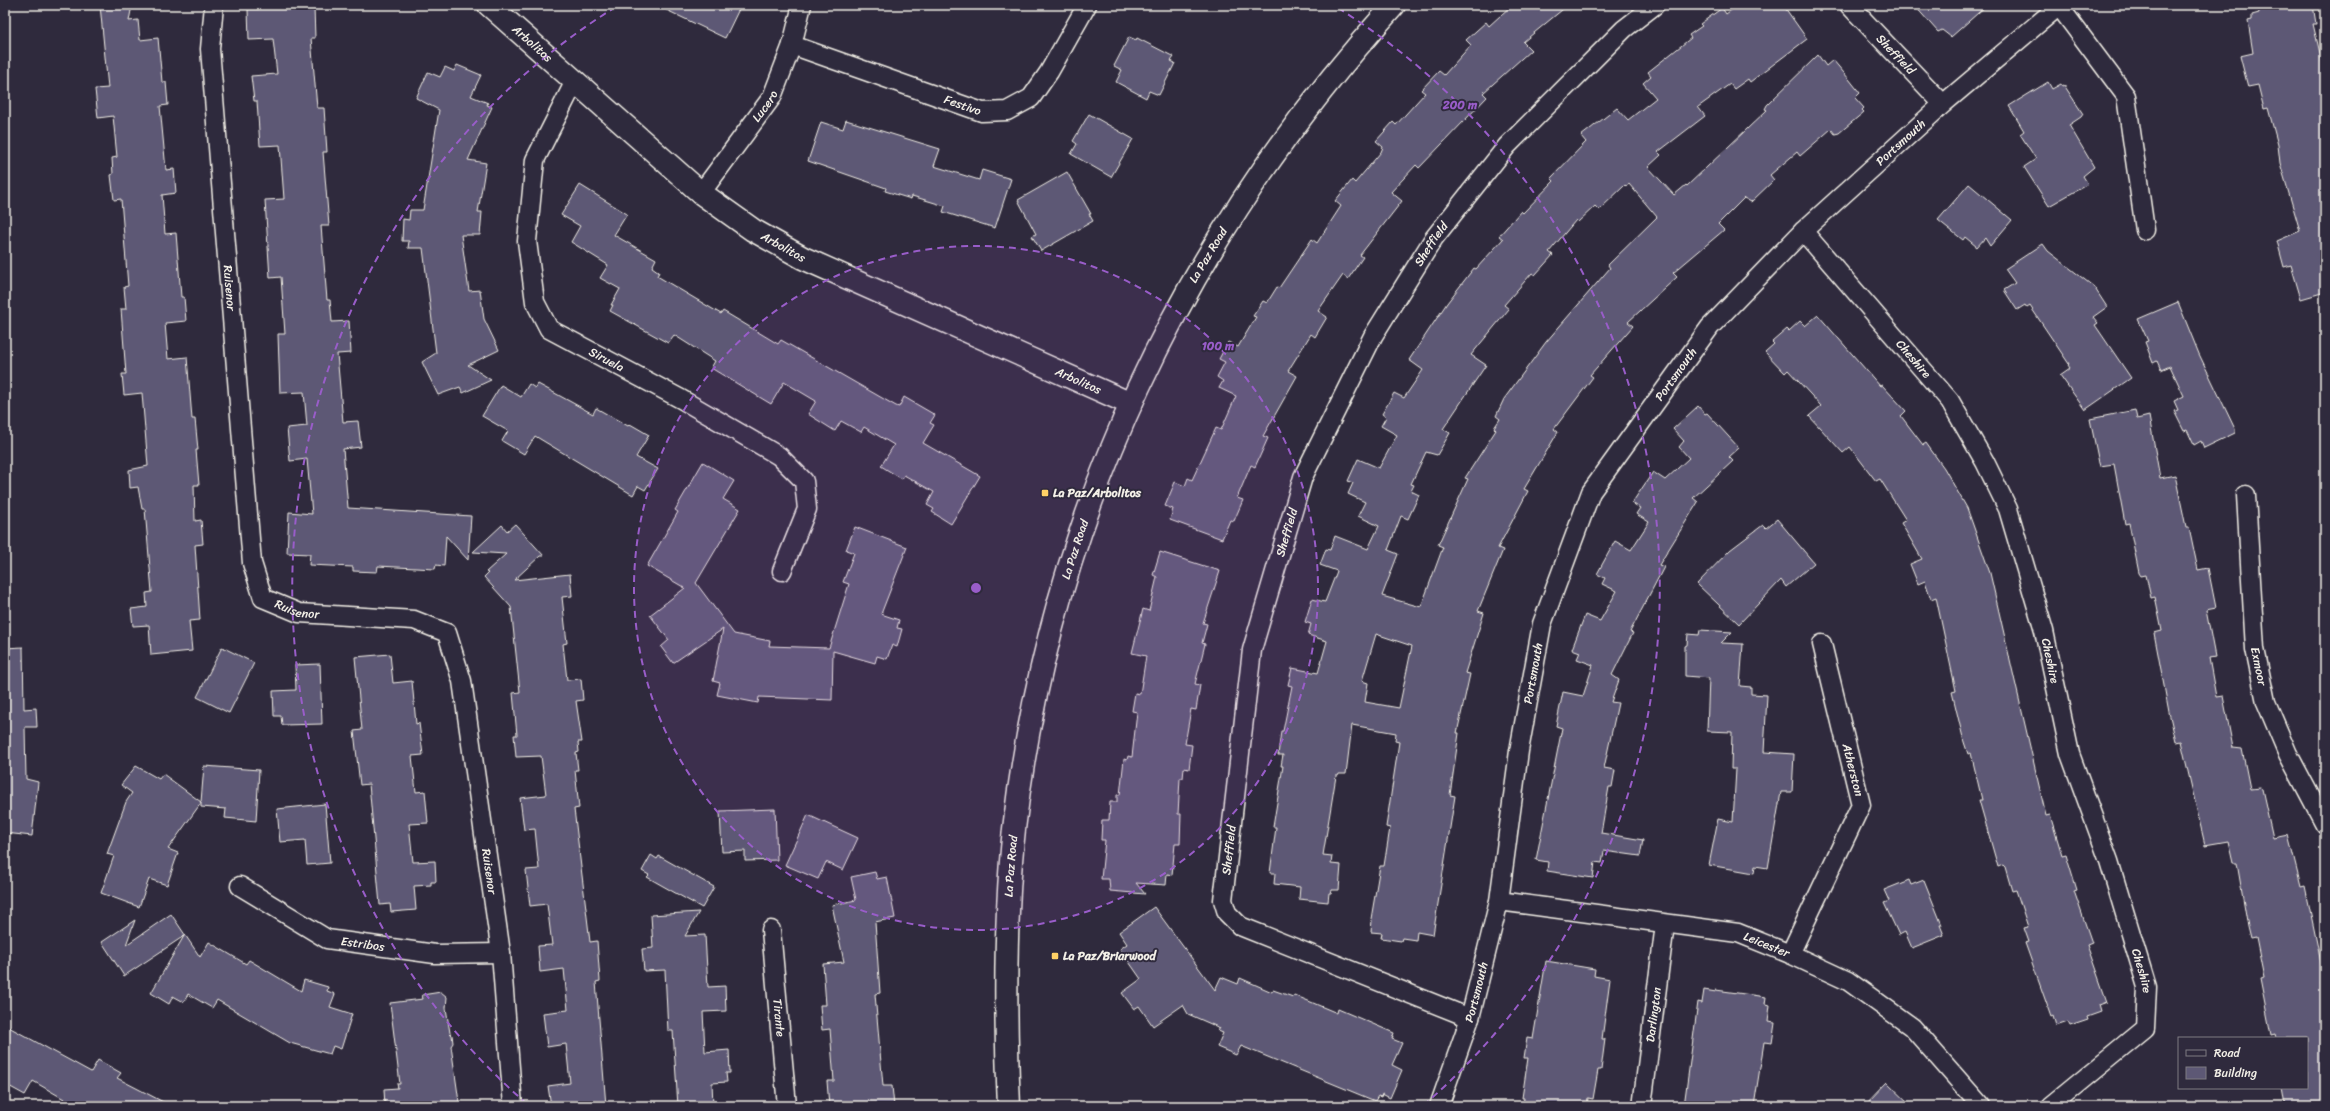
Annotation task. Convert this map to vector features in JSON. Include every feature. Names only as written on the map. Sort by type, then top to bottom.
[{"type":"main road","name":"Arbolitos","points":[[489,5],[702,193],[753,230],[803,258],[1131,404]]},
{"type":"main road","name":"La Paz Road","points":[[1009,1106],[1005,1022],[1007,921],[1014,831],[1034,704],[1059,601],[1090,505],[1131,404],[1176,311],[1212,246],[1240,203],[1329,80],[1394,5]]},
{"type":"street","name":"Ruisenor","points":[[214,5],[210,49],[252,563],[264,598],[299,613],[414,620],[447,633],[462,681],[501,953],[513,1106]]},
{"type":"street","name":"Lucero","points":[[702,193],[772,97],[792,45],[802,5]]},
{"type":"street","name":"Festivo","points":[[792,45],[982,112],[1007,110],[1031,98],[1049,72],[1087,5]]},
{"type":"street","name":"Sheffield","points":[[1470,1018],[1240,926],[1227,913],[1223,900],[1252,650],[1303,476],[1381,323],[1434,238],[1507,146],[1624,29],[1655,5]]},
{"type":"street","name":"Sheffield","points":[[1849,5],[1943,104]]},
{"type":"street","name":"Portsmouth","points":[[1439,1106],[1470,1018],[1499,901],[1519,750],[1542,624],[1591,492],[1710,327],[1803,231],[1943,104],[2059,6],[2126,96],[2145,230]]},
{"type":"street","name":"Siruela","points":[[575,81],[535,160],[527,241],[535,302],[549,330],[681,399],[779,456],[804,481],[807,509],[782,571]]},
{"type":"street","name":"Cheshire","points":[[1803,231],[1950,401],[1985,462],[2008,509],[2044,631],[2070,754],[2109,861],[2148,987],[2145,1028],[2050,1106]]},
{"type":"street","name":"Exmoor","points":[[2246,495],[2255,649],[2266,702],[2288,754],[2325,824]]},
{"type":"street","name":"Atherston","points":[[1790,954],[1861,804],[1822,644]]},
{"type":"street","name":"Estribos","points":[[240,886],[327,939],[435,954],[501,953]]},
{"type":"street","name":"Leicester","points":[[1499,901],[1738,934],[1790,954],[1848,982],[1912,1027],[1981,1106]]},
{"type":"street","name":"Darlington","points":[[1642,1106],[1665,924]]},
{"type":"street","name":"Tirante","points":[[770,930],[787,1106]]},
{"type":"building","points":[[100,5],[132,5],[129,21],[138,20],[140,40],[158,38],[162,82],[166,82],[168,105],[160,106],[166,170],[174,169],[176,193],[162,195],[165,234],[176,233],[181,297],[184,297],[186,321],[165,323],[168,359],[187,357],[192,419],[195,419],[198,450],[196,450],[199,485],[194,485],[195,521],[201,520],[203,544],[195,545],[200,620],[189,621],[192,651],[151,655],[149,625],[133,626],[131,609],[147,607],[146,593],[152,592],[145,509],[142,509],[138,487],[130,488],[129,470],[148,466],[142,393],[124,395],[122,374],[126,374],[121,309],[126,309],[124,287],[128,286],[121,199],[114,200],[111,175],[113,174],[112,158],[117,157],[113,116],[98,118],[95,89],[108,88]]},
{"type":"building","points":[[259,5],[300,5],[300,9],[314,8],[315,38],[311,38],[317,108],[324,108],[327,152],[323,152],[329,226],[321,226],[327,300],[330,300],[332,322],[349,321],[351,353],[337,354],[343,422],[358,421],[361,447],[343,449],[348,508],[471,516],[468,560],[446,536],[444,566],[436,565],[435,569],[378,566],[377,572],[353,571],[353,567],[309,565],[310,554],[287,553],[289,512],[312,514],[307,459],[290,461],[287,428],[307,426],[304,392],[280,393],[278,334],[285,334],[281,277],[270,278],[265,200],[284,199],[280,145],[260,146],[257,101],[254,101],[251,76],[277,74],[273,39],[249,40],[248,9],[259,9]]},
{"type":"building","points":[[656,5],[741,5],[725,38]]},
{"type":"building","points":[[1512,5],[1568,5],[1523,42],[1531,50],[1483,93],[1487,97],[1419,168],[1416,165],[1391,192],[1402,201],[1360,255],[1363,257],[1348,279],[1343,275],[1318,311],[1327,317],[1315,337],[1311,334],[1288,371],[1297,376],[1263,436],[1268,438],[1255,467],[1251,465],[1237,498],[1243,500],[1234,521],[1230,520],[1222,539],[1170,520],[1173,509],[1165,506],[1175,482],[1185,486],[1188,478],[1192,480],[1216,428],[1221,430],[1236,396],[1219,388],[1223,381],[1217,377],[1225,362],[1219,359],[1228,342],[1238,347],[1256,317],[1253,316],[1263,301],[1267,303],[1277,287],[1279,288],[1312,239],[1317,243],[1341,206],[1335,201],[1352,180],[1355,183],[1381,152],[1383,147],[1376,141],[1393,122],[1396,125],[1425,93],[1421,90],[1439,71],[1444,75],[1471,45],[1466,40],[1486,22],[1489,26]]},
{"type":"building","points":[[1738,5],[1783,5],[1807,39],[1750,82],[1748,79],[1734,89],[1730,84],[1698,107],[1705,116],[1658,152],[1661,155],[1648,167],[1674,195],[1686,185],[1687,186],[1767,110],[1765,109],[1767,105],[1818,55],[1826,66],[1833,60],[1849,79],[1860,93],[1855,98],[1864,108],[1862,110],[1864,112],[1839,133],[1835,134],[1831,129],[1800,156],[1797,152],[1770,175],[1774,180],[1751,202],[1744,198],[1718,224],[1724,230],[1673,273],[1677,277],[1628,322],[1633,326],[1590,375],[1593,377],[1554,429],[1558,432],[1524,489],[1528,491],[1498,548],[1503,550],[1478,611],[1484,613],[1465,673],[1470,674],[1457,733],[1459,733],[1450,795],[1455,796],[1433,935],[1417,932],[1416,940],[1402,938],[1401,941],[1381,938],[1382,933],[1371,932],[1371,919],[1380,866],[1384,866],[1390,828],[1386,827],[1399,742],[1395,741],[1396,733],[1352,725],[1346,774],[1339,774],[1336,776],[1323,855],[1332,856],[1331,864],[1341,865],[1339,890],[1332,890],[1331,893],[1329,893],[1328,902],[1299,899],[1300,887],[1274,884],[1275,873],[1270,873],[1276,827],[1273,827],[1283,766],[1281,766],[1283,755],[1278,755],[1281,731],[1283,731],[1292,686],[1288,685],[1292,668],[1318,673],[1327,641],[1308,635],[1311,624],[1305,622],[1312,599],[1325,602],[1337,571],[1320,565],[1326,549],[1330,550],[1335,536],[1368,549],[1379,526],[1358,516],[1365,502],[1348,494],[1353,483],[1348,481],[1358,459],[1379,468],[1397,435],[1381,426],[1386,417],[1382,414],[1394,393],[1404,398],[1423,370],[1409,360],[1447,303],[1474,268],[1476,269],[1503,239],[1499,236],[1521,211],[1523,213],[1554,181],[1551,178],[1586,142],[1581,136],[1617,108],[1628,120],[1656,98],[1643,83],[1651,76],[1648,72],[1691,38],[1689,35],[1702,26],[1700,24],[1722,8],[1726,14]],"holes":[[[1629,184],[1657,217],[1608,265],[1610,268],[1546,342],[1504,399],[1496,416],[1500,419],[1494,428],[1496,430],[1465,478],[1468,479],[1438,545],[1443,547],[1421,607],[1382,596],[1398,554],[1388,550],[1401,516],[1408,519],[1419,495],[1411,491],[1414,485],[1411,484],[1426,452],[1437,455],[1450,433],[1443,429],[1486,365],[1471,355],[1509,309],[1504,305],[1532,273],[1535,275],[1553,255],[1549,252],[1576,220],[1578,222],[1595,206],[1599,210],[1625,185],[1626,186]],[[1376,634],[1412,646],[1399,708],[1365,702],[1368,683],[1362,681]]]},
{"type":"building","points":[[1914,5],[1987,5],[1951,37],[1942,30],[1938,32]]},
{"type":"building","points":[[2258,5],[2313,5],[2316,24],[2313,24],[2325,74],[2325,292],[2301,299],[2291,265],[2284,267],[2277,241],[2300,231],[2280,163],[2278,145],[2268,108],[2264,109],[2258,85],[2248,87],[2240,56],[2253,53],[2248,21],[2252,20],[2252,15],[2259,13]]},
{"type":"building","points":[[1129,37],[1136,40],[1137,38],[1174,57],[1171,61],[1175,63],[1159,95],[1149,91],[1146,98],[1116,82],[1122,70],[1114,66]]},
{"type":"building","points":[[457,65],[481,75],[471,96],[488,103],[487,105],[492,107],[468,160],[486,163],[478,212],[482,212],[480,235],[461,235],[469,291],[480,290],[484,319],[499,350],[468,365],[491,380],[463,393],[460,387],[438,395],[422,362],[436,353],[423,248],[408,248],[409,241],[402,241],[403,219],[409,220],[410,210],[423,210],[439,110],[416,98],[428,72],[440,77],[445,67],[454,71]]},
{"type":"building","points":[[2048,82],[2052,89],[2061,84],[2062,86],[2064,85],[2083,114],[2069,125],[2094,167],[2083,176],[2088,184],[2049,206],[2024,167],[2036,159],[2020,134],[2024,131],[2009,106]]},
{"type":"building","points":[[1089,114],[1133,139],[1111,177],[1071,154],[1077,144],[1073,141]]},
{"type":"building","points":[[846,120],[940,149],[934,166],[979,180],[982,170],[1011,179],[995,228],[943,212],[945,206],[912,196],[911,199],[885,191],[886,188],[808,161],[821,122],[843,129]]},
{"type":"building","points":[[1067,172],[1091,214],[1089,214],[1093,221],[1041,251],[1032,236],[1036,234],[1018,200]]},
{"type":"building","points":[[1969,184],[2012,220],[1990,246],[1985,238],[1977,247],[1965,237],[1963,240],[1938,220]]},
{"type":"building","points":[[580,185],[627,214],[614,235],[656,259],[652,267],[659,272],[657,276],[721,314],[723,311],[778,344],[781,340],[896,406],[899,407],[904,397],[935,415],[930,423],[934,425],[923,443],[980,476],[951,524],[932,512],[934,509],[927,505],[934,492],[904,475],[902,479],[881,466],[894,445],[864,427],[861,432],[841,421],[835,431],[808,414],[816,401],[784,382],[771,404],[711,368],[715,361],[674,335],[668,343],[610,311],[613,305],[611,305],[620,289],[600,278],[608,265],[571,242],[580,226],[561,215]]},
{"type":"building","points":[[2043,244],[2048,251],[2094,287],[2107,307],[2093,317],[2098,323],[2095,325],[2131,378],[2085,410],[2060,375],[2070,368],[2068,365],[2069,364],[2030,306],[2027,308],[2025,305],[2017,310],[2004,290],[2015,283],[2005,269]]},
{"type":"building","points":[[2178,302],[2199,354],[2235,429],[2235,433],[2204,448],[2201,441],[2194,445],[2187,430],[2184,431],[2174,411],[2178,410],[2174,401],[2184,396],[2170,366],[2161,370],[2157,361],[2153,363],[2145,342],[2148,341],[2138,319]]},
{"type":"building","points":[[1818,315],[1880,386],[1882,385],[1906,411],[1901,416],[1923,445],[1926,443],[1944,468],[1967,508],[1990,573],[2046,816],[2050,815],[2062,855],[2066,854],[2077,890],[2074,891],[2092,943],[2087,945],[2107,1002],[2099,1005],[2101,1012],[2087,1017],[2088,1020],[2070,1026],[2068,1022],[2056,1026],[2053,1015],[2051,1016],[2025,943],[2029,942],[2024,928],[2028,927],[2016,890],[2012,891],[2005,867],[2003,865],[1998,867],[1979,800],[1982,800],[1971,753],[1968,754],[1964,742],[1952,692],[1956,691],[1936,597],[1931,599],[1925,581],[1918,584],[1910,564],[1922,559],[1901,523],[1906,520],[1880,479],[1876,481],[1850,447],[1843,453],[1809,416],[1821,406],[1788,370],[1785,373],[1765,352],[1774,344],[1772,342],[1787,329],[1789,331],[1800,321],[1805,326]]},
{"type":"building","points":[[529,384],[535,388],[538,384],[593,414],[596,408],[628,426],[630,424],[649,435],[636,457],[658,469],[645,490],[638,486],[633,495],[535,436],[524,454],[502,441],[508,431],[482,416],[501,385],[521,397]]},
{"type":"building","points":[[1698,406],[1705,414],[1707,413],[1739,448],[1729,457],[1733,461],[1693,498],[1698,502],[1659,565],[1664,567],[1630,632],[1633,633],[1612,675],[1619,680],[1611,702],[1618,703],[1604,768],[1615,770],[1612,787],[1609,787],[1601,833],[1643,840],[1640,856],[1604,851],[1602,863],[1595,862],[1593,878],[1547,871],[1548,862],[1536,860],[1562,728],[1556,726],[1563,692],[1583,696],[1593,665],[1577,659],[1580,652],[1572,649],[1585,615],[1600,621],[1617,591],[1602,584],[1605,578],[1597,574],[1615,541],[1631,550],[1649,522],[1636,514],[1640,508],[1632,503],[1653,472],[1665,480],[1689,458],[1679,447],[1684,441],[1673,429]]},
{"type":"building","points":[[2135,410],[2137,419],[2149,416],[2160,478],[2175,475],[2186,527],[2189,527],[2198,570],[2208,568],[2216,608],[2206,610],[2215,657],[2209,658],[2216,697],[2223,696],[2233,748],[2242,749],[2250,789],[2262,789],[2273,838],[2288,835],[2301,887],[2305,886],[2325,982],[2321,982],[2325,996],[2325,1106],[2285,1106],[2282,1089],[2308,1089],[2308,1037],[2276,1037],[2275,1034],[2271,1035],[2260,979],[2264,978],[2256,938],[2251,939],[2248,927],[2237,863],[2233,863],[2228,841],[2205,845],[2181,741],[2176,742],[2169,712],[2154,633],[2162,631],[2155,597],[2151,598],[2146,575],[2141,576],[2139,573],[2129,523],[2125,524],[2114,464],[2100,466],[2090,419]]},
{"type":"building","points":[[703,462],[734,481],[723,499],[740,509],[696,583],[734,634],[770,641],[769,646],[829,648],[849,584],[843,582],[854,553],[846,550],[855,527],[907,547],[881,614],[899,620],[897,628],[902,629],[897,647],[892,645],[887,659],[877,656],[875,663],[833,651],[832,700],[759,697],[758,703],[717,695],[720,683],[713,681],[723,629],[673,663],[661,647],[669,640],[650,615],[685,588],[647,566],[678,512],[675,510]]},
{"type":"building","points":[[1777,519],[1814,563],[1786,587],[1781,580],[1739,624],[1697,584],[1730,550],[1763,525],[1766,528]]},
{"type":"building","points":[[515,524],[544,556],[540,556],[514,580],[570,574],[572,596],[562,597],[567,643],[563,644],[567,680],[581,679],[583,700],[576,701],[582,742],[578,742],[579,752],[576,753],[578,770],[575,770],[579,808],[574,809],[590,942],[597,941],[600,981],[596,982],[606,1106],[551,1106],[548,1086],[570,1083],[566,1044],[547,1047],[543,1013],[568,1010],[564,969],[540,972],[538,946],[552,945],[547,904],[530,906],[526,870],[539,869],[535,829],[524,830],[520,798],[546,795],[541,756],[516,757],[514,735],[517,735],[513,693],[520,692],[511,607],[484,577],[488,573],[486,572],[506,554],[473,552],[502,525],[507,531]]},
{"type":"building","points":[[1160,552],[1220,571],[1203,623],[1207,624],[1202,643],[1205,644],[1195,684],[1200,685],[1196,710],[1191,709],[1185,744],[1192,745],[1189,769],[1184,768],[1183,778],[1180,778],[1178,814],[1181,814],[1180,844],[1175,844],[1172,875],[1167,874],[1166,885],[1136,883],[1145,894],[1110,891],[1109,879],[1101,879],[1105,840],[1101,840],[1102,820],[1109,820],[1110,802],[1117,802],[1117,795],[1120,795],[1124,759],[1127,760],[1128,756],[1132,757],[1137,712],[1132,711],[1135,693],[1140,694],[1146,656],[1132,653],[1143,609],[1149,611],[1157,577],[1153,575]]},
{"type":"building","points":[[1700,630],[1732,632],[1721,643],[1743,644],[1740,686],[1751,687],[1751,694],[1767,695],[1764,752],[1794,754],[1792,792],[1781,792],[1768,868],[1755,866],[1754,873],[1709,865],[1718,819],[1733,822],[1736,769],[1731,769],[1732,732],[1707,731],[1709,678],[1685,676],[1685,646],[1687,645],[1688,634],[1699,635]]},
{"type":"building","points":[[23,647],[24,709],[36,708],[37,727],[25,727],[26,779],[38,782],[32,836],[5,833],[5,648]]},
{"type":"building","points":[[222,647],[254,663],[229,713],[197,697]]},
{"type":"building","points":[[390,654],[393,683],[412,681],[416,724],[419,723],[423,755],[412,756],[416,792],[425,791],[428,823],[409,824],[413,862],[435,861],[436,882],[431,882],[431,885],[414,886],[416,910],[391,912],[390,904],[380,905],[369,784],[360,785],[354,731],[362,730],[355,657]]},
{"type":"building","points":[[320,664],[322,724],[282,725],[281,716],[274,716],[273,691],[296,690],[295,665]]},
{"type":"building","points":[[136,766],[159,779],[163,774],[201,802],[204,766],[259,770],[256,821],[225,818],[226,809],[201,807],[201,803],[168,849],[178,853],[167,885],[149,879],[139,907],[101,893],[114,856],[107,854],[126,802],[132,793],[121,785]]},
{"type":"building","points":[[325,804],[330,863],[307,865],[305,840],[280,842],[277,809]]},
{"type":"building","points":[[775,809],[777,860],[745,861],[745,851],[722,852],[720,811]]},
{"type":"building","points":[[808,815],[858,838],[843,870],[826,862],[818,879],[785,865]]},
{"type":"building","points":[[651,855],[657,859],[659,856],[714,887],[702,908],[647,877],[649,875],[642,871]]},
{"type":"building","points":[[875,872],[877,879],[887,877],[895,918],[875,922],[880,993],[875,994],[883,1086],[892,1086],[894,1106],[829,1106],[827,1081],[834,1081],[830,1029],[822,1030],[820,1005],[826,1005],[823,964],[844,962],[832,905],[856,900],[851,877]]},
{"type":"building","points":[[1909,880],[1911,885],[1924,880],[1942,925],[1940,925],[1944,935],[1912,948],[1905,932],[1899,935],[1884,903],[1889,901],[1884,890]]},
{"type":"building","points":[[1154,907],[1215,990],[1221,977],[1238,984],[1240,978],[1272,992],[1273,990],[1293,997],[1294,995],[1337,1013],[1338,1009],[1394,1033],[1392,1039],[1402,1043],[1392,1065],[1402,1070],[1390,1098],[1382,1094],[1381,1097],[1378,1096],[1375,1101],[1241,1046],[1236,1055],[1217,1047],[1223,1033],[1218,1031],[1220,1028],[1188,1014],[1183,1005],[1153,1026],[1139,1006],[1134,1009],[1122,993],[1141,979],[1120,949],[1127,944],[1119,932]]},
{"type":"building","points":[[699,912],[685,936],[705,935],[708,987],[725,986],[726,1011],[703,1012],[705,1052],[729,1050],[730,1073],[726,1073],[727,1082],[712,1083],[713,1105],[678,1106],[673,1031],[668,1031],[665,970],[644,971],[642,949],[653,948],[651,915]]},
{"type":"building","points":[[171,914],[200,957],[209,942],[246,964],[249,960],[301,991],[304,980],[328,987],[327,991],[335,994],[330,1007],[352,1014],[341,1049],[333,1046],[330,1054],[290,1043],[217,1000],[212,1008],[188,994],[184,1002],[173,996],[169,1004],[151,993],[184,936],[124,976],[102,942],[135,920],[126,945]]},
{"type":"building","points":[[1546,961],[1595,969],[1594,976],[1610,979],[1602,1039],[1605,1039],[1601,1070],[1598,1070],[1593,1099],[1588,1098],[1587,1106],[1523,1106],[1524,1098],[1522,1098],[1528,1058],[1524,1058],[1527,1038],[1533,1039]]},
{"type":"building","points":[[1704,990],[1716,992],[1716,990],[1766,997],[1765,1004],[1770,1005],[1768,1022],[1775,1023],[1772,1043],[1764,1042],[1754,1106],[1684,1106],[1698,1002],[1702,1003]]},
{"type":"building","points":[[441,992],[447,997],[446,1008],[450,1033],[452,1035],[453,1043],[451,1046],[459,1102],[438,1106],[385,1106],[384,1089],[398,1088],[397,1084],[400,1084],[390,1003],[423,999],[422,995]]},
{"type":"building","points":[[5,1025],[91,1072],[98,1060],[121,1073],[117,1078],[171,1106],[60,1106],[64,1099],[33,1081],[25,1095],[5,1084]]},
{"type":"building","points":[[1887,1082],[1912,1106],[1864,1106]]},
{"type":"place","name":"La Paz/Arbolitos","points":[[1045,493]]},
{"type":"place","name":"La Paz/Briarwood","points":[[1055,956]]}]
